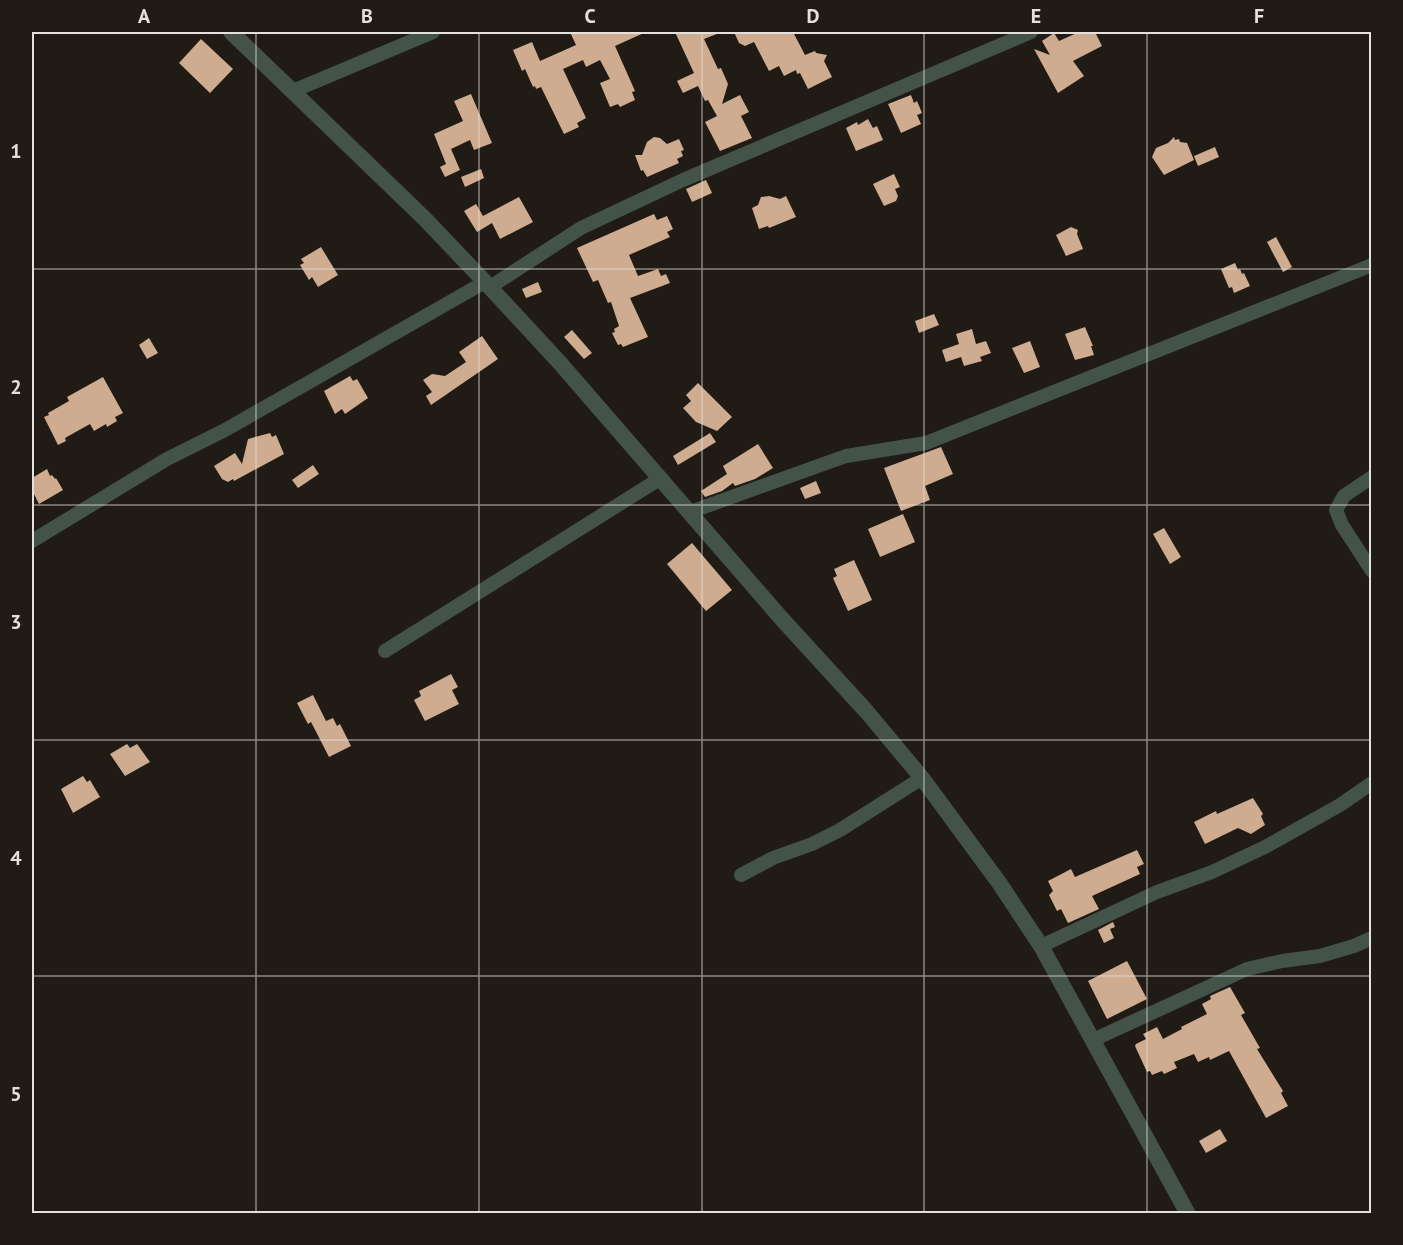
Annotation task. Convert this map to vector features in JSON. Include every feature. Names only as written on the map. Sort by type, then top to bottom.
[{"type":"street","points":[[231,32],[488,284],[560,363],[781,618],[867,712],[922,778],[1000,884],[1041,946],[1188,1214]]},
{"type":"street","points":[[293,91],[433,32]]},
{"type":"street","points":[[32,541],[167,459],[225,430],[488,284],[581,228],[683,180],[1031,32]]},
{"type":"street","points":[[690,512],[846,456],[926,443],[1371,265]]},
{"type":"street","points":[[1371,477],[1344,496],[1336,510],[1342,525],[1371,571]]},
{"type":"street","points":[[385,651],[660,478]]},
{"type":"street","points":[[741,875],[773,858],[812,844],[840,830],[922,778]]},
{"type":"street","points":[[1041,946],[1157,892],[1212,872],[1265,847],[1340,805],[1371,783]]},
{"type":"street","points":[[1093,1040],[1247,969],[1320,956],[1354,946],[1371,938]]},
{"type":"building","points":[[570,32],[646,32],[615,46],[635,91],[632,92],[635,100],[620,107],[618,104],[610,107],[600,83],[610,79],[600,60],[586,67],[583,60],[563,69],[586,118],[577,123],[579,127],[564,134],[541,87],[536,89],[535,86],[533,87],[525,69],[522,71],[513,50],[532,42],[540,61],[576,45]]},
{"type":"building","points":[[675,32],[722,32],[704,39],[728,84],[722,104],[740,95],[749,112],[741,116],[752,138],[720,151],[705,122],[717,116],[708,100],[705,101],[698,86],[683,93],[677,81],[694,73]]},
{"type":"building","points":[[734,32],[793,32],[805,55],[815,51],[827,55],[824,61],[832,77],[808,89],[796,70],[784,76],[779,66],[769,71],[754,42],[745,46],[739,43]]},
{"type":"building","points":[[1079,32],[1095,32],[1102,46],[1073,61],[1084,76],[1058,93],[1034,49],[1050,55],[1042,41],[1054,33],[1059,41]]},
{"type":"building","points":[[201,39],[233,69],[210,93],[179,63]]},
{"type":"building","points":[[471,94],[492,143],[474,150],[470,140],[451,149],[460,170],[445,177],[440,167],[446,164],[434,134],[463,121],[454,101]]},
{"type":"building","points":[[911,95],[914,103],[917,101],[922,113],[917,115],[921,124],[901,133],[888,104]]},
{"type":"building","points":[[868,119],[873,128],[877,126],[883,140],[856,151],[846,128]]},
{"type":"building","points":[[654,137],[660,138],[667,144],[679,139],[684,150],[681,151],[683,156],[677,159],[679,163],[647,177],[643,170],[641,171],[635,155],[642,155],[647,142]]},
{"type":"building","points":[[1174,137],[1175,140],[1179,139],[1180,142],[1187,143],[1194,160],[1164,175],[1152,157],[1156,148],[1168,143]]},
{"type":"building","points":[[1215,147],[1219,157],[1198,166],[1194,156]]},
{"type":"building","points":[[481,169],[484,178],[465,187],[461,177]]},
{"type":"building","points":[[894,174],[900,187],[895,189],[898,196],[896,201],[884,206],[873,184]]},
{"type":"building","points":[[706,180],[712,193],[692,202],[686,189]]},
{"type":"building","points":[[769,196],[780,199],[786,196],[796,217],[769,228],[768,226],[759,229],[752,208],[758,205],[761,197]]},
{"type":"building","points":[[519,197],[533,222],[500,239],[492,223],[477,232],[464,211],[476,204],[483,216]]},
{"type":"building","points":[[654,214],[657,220],[667,216],[673,229],[667,232],[670,237],[629,255],[638,276],[658,269],[661,276],[666,274],[670,283],[630,298],[648,337],[623,347],[621,344],[618,345],[612,333],[619,326],[611,302],[608,303],[598,280],[593,282],[577,248]]},
{"type":"building","points":[[1071,227],[1078,230],[1077,234],[1083,249],[1066,256],[1056,235]]},
{"type":"building","points":[[1276,237],[1292,267],[1283,272],[1267,242]]},
{"type":"building","points":[[321,247],[338,275],[318,287],[312,277],[309,280],[300,265],[304,263],[301,259]]},
{"type":"building","points":[[1235,263],[1238,270],[1244,273],[1250,286],[1234,293],[1232,287],[1229,288],[1221,269]]},
{"type":"building","points":[[538,282],[542,292],[526,298],[522,289]]},
{"type":"building","points":[[934,314],[939,325],[919,333],[915,321]]},
{"type":"building","points":[[1085,327],[1093,346],[1091,346],[1094,355],[1075,360],[1065,334]]},
{"type":"building","points":[[972,329],[976,344],[986,341],[991,353],[980,357],[982,361],[964,366],[961,357],[946,362],[942,350],[959,344],[956,334]]},
{"type":"building","points":[[572,330],[592,353],[584,359],[564,337]]},
{"type":"building","points":[[482,336],[498,359],[431,405],[426,396],[432,392],[423,380],[432,374],[445,376],[466,362],[459,352]]},
{"type":"building","points":[[149,338],[158,353],[147,359],[139,345]]},
{"type":"building","points":[[1030,341],[1040,367],[1024,373],[1012,348]]},
{"type":"building","points":[[350,376],[353,381],[357,379],[368,398],[345,414],[342,409],[335,414],[324,391]]},
{"type":"building","points":[[103,377],[123,413],[115,417],[117,421],[107,427],[106,424],[94,431],[90,424],[65,438],[66,441],[58,445],[44,417],[69,401],[67,397]]},
{"type":"building","points":[[698,383],[732,417],[717,431],[696,422],[683,408],[691,401],[686,395]]},
{"type":"building","points":[[270,433],[272,437],[276,435],[284,454],[234,481],[233,479],[228,482],[222,479],[214,466],[235,453],[242,464],[248,439]]},
{"type":"building","points":[[710,433],[716,442],[678,465],[673,456]]},
{"type":"building","points":[[758,444],[773,468],[755,479],[735,486],[733,483],[722,491],[705,497],[701,491],[727,474],[723,466]]},
{"type":"building","points":[[941,447],[953,474],[925,486],[930,500],[901,511],[884,468]]},
{"type":"building","points":[[313,465],[319,474],[298,488],[292,480]]},
{"type":"building","points":[[47,469],[50,476],[56,478],[63,490],[39,504],[32,490],[32,478]]},
{"type":"building","points":[[816,481],[821,493],[805,499],[800,488]]},
{"type":"building","points":[[903,514],[915,542],[880,557],[868,529]]},
{"type":"building","points":[[1164,528],[1181,557],[1170,564],[1153,534]]},
{"type":"building","points":[[692,543],[732,590],[706,611],[667,564]]},
{"type":"building","points":[[854,560],[872,600],[848,611],[833,578],[837,576],[834,569]]},
{"type":"building","points":[[451,674],[458,687],[452,690],[459,704],[425,721],[414,700],[421,696],[419,691]]},
{"type":"building","points":[[313,695],[326,721],[333,718],[337,726],[340,724],[351,746],[329,757],[311,722],[308,724],[297,703]]},
{"type":"building","points":[[127,744],[130,748],[137,744],[150,762],[125,776],[110,754]]},
{"type":"building","points":[[83,776],[87,782],[90,780],[100,797],[73,813],[61,789]]},
{"type":"building","points":[[1253,798],[1263,814],[1261,816],[1265,825],[1251,834],[1238,828],[1205,844],[1194,822],[1216,811],[1217,814]]},
{"type":"building","points":[[1137,850],[1144,864],[1137,867],[1140,874],[1092,896],[1099,909],[1068,923],[1061,909],[1057,911],[1049,895],[1053,891],[1048,881],[1071,869],[1075,877]]},
{"type":"building","points":[[1113,922],[1115,927],[1110,929],[1114,938],[1104,943],[1098,930]]},
{"type":"building","points":[[1127,961],[1147,999],[1107,1019],[1088,981]]},
{"type":"building","points":[[1230,987],[1245,1013],[1241,1015],[1260,1048],[1257,1049],[1283,1091],[1281,1093],[1288,1106],[1266,1118],[1229,1051],[1210,1060],[1209,1057],[1198,1062],[1194,1054],[1174,1062],[1177,1068],[1164,1074],[1162,1071],[1152,1075],[1150,1071],[1147,1072],[1135,1046],[1146,1039],[1143,1034],[1157,1027],[1163,1039],[1207,1014],[1202,1004],[1211,999],[1210,996]]},
{"type":"building","points":[[1220,1129],[1227,1141],[1206,1153],[1199,1141]]}]
